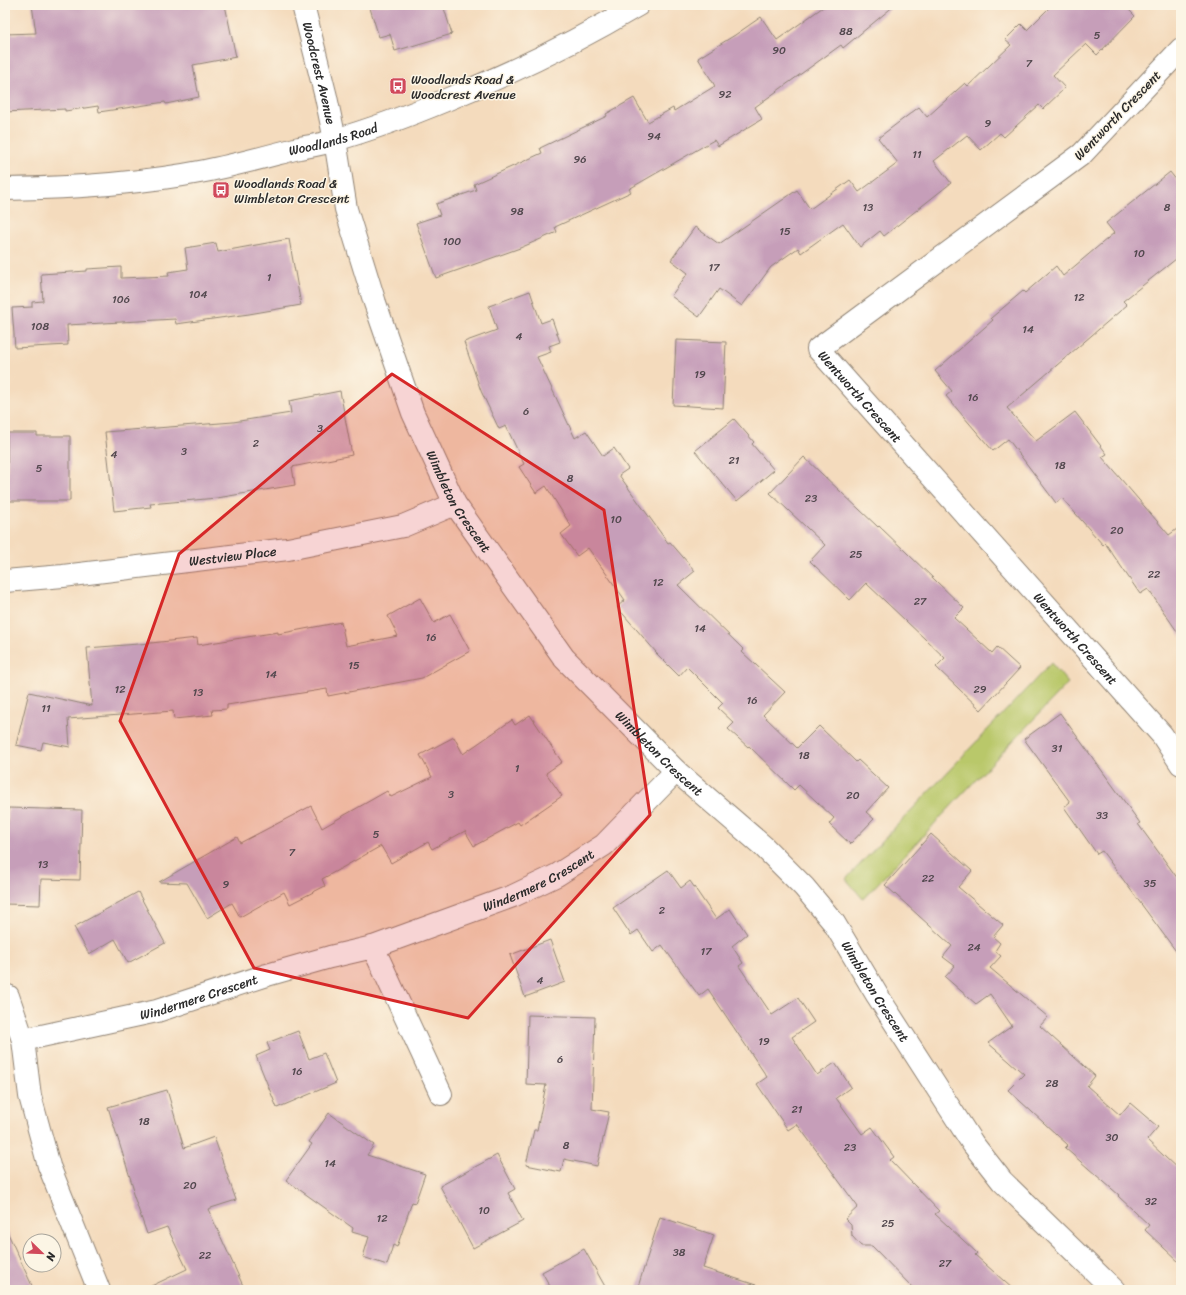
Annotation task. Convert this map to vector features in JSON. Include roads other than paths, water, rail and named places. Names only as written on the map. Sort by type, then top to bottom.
[{"type":"street","name":"Woodcrest Avenue","points":[[303,5],[335,140]]},
{"type":"street","name":"Woodlands Road","points":[[5,189],[44,189],[156,179],[204,171],[335,140],[411,114],[483,85],[554,51],[615,19],[638,5]]},
{"type":"street","name":"Wentworth Crescent","points":[[1181,49],[1082,154],[818,348],[1162,735],[1181,764]]},
{"type":"street","name":"Wimbleton Crescent","points":[[335,140],[346,209],[375,303],[412,413],[455,504],[564,658],[676,771],[763,846],[804,887],[834,923],[877,996],[973,1144],[1002,1181],[1114,1290]]},
{"type":"street","name":"Westview Place","points":[[5,581],[63,576],[288,549],[403,526],[455,504]]},
{"type":"street","name":"Windermere Crescent","points":[[23,1040],[157,1011],[267,975],[330,957],[373,947],[513,896],[557,875],[604,845],[676,771]]},
{"type":"street","points":[[373,947],[441,1094]]},
{"type":"street","points":[[8,996],[23,1040],[30,1096],[49,1166],[98,1290]]},
{"type":"place","name":"Woodlands Road & Woodcrest Avenue","points":[[398,86]]},
{"type":"place","name":"Woodlands Road & Wimbleton Crescent","points":[[221,190]]}]
